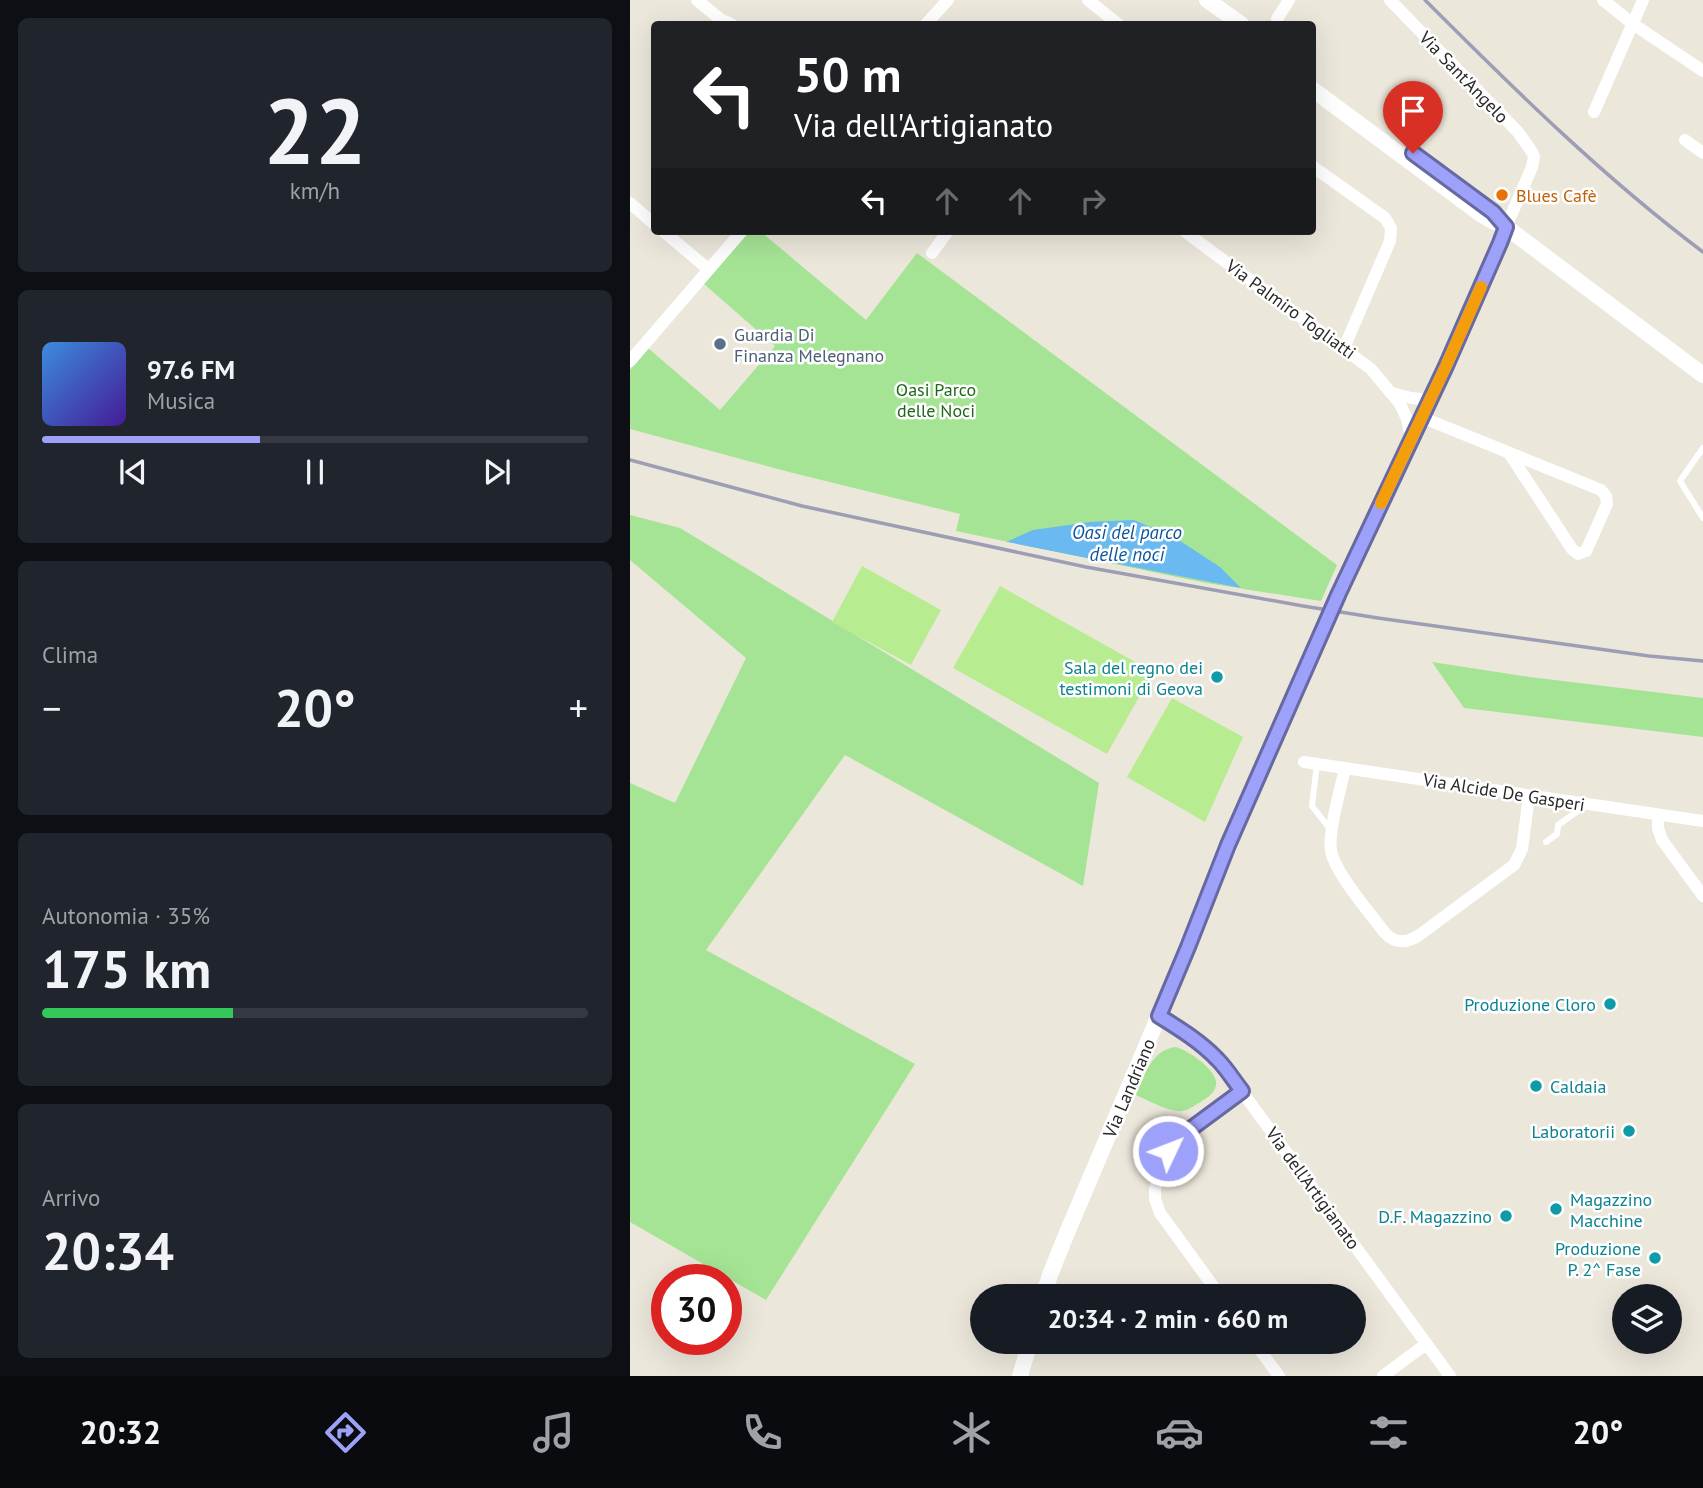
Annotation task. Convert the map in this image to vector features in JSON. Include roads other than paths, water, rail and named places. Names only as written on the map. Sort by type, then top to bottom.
[{"type":"street","points":[[698,0],[724,21]]},
{"type":"street","points":[[929,21],[948,0]]},
{"type":"street","points":[[1088,0],[1102,20]]},
{"type":"street","points":[[1193,0],[1222,21]]},
{"type":"street","points":[[1208,0],[1237,21]]},
{"type":"street","points":[[1277,19],[1289,0]]},
{"type":"street","name":"Via Sant'Angelo","points":[[1390,0],[1515,129],[1530,148],[1534,157],[1532,169],[1506,227]]},
{"type":"street","points":[[1603,0],[1633,24],[1703,71]]},
{"type":"street","points":[[1594,112],[1643,0]]},
{"type":"street","points":[[1316,81],[1493,212],[1506,227],[1700,372]]},
{"type":"street","points":[[1316,92],[1482,215],[1506,227]]},
{"type":"street","points":[[1685,140],[1703,153]]},
{"type":"street","points":[[1316,169],[1385,218],[1391,228],[1390,241],[1344,348]]},
{"type":"street","points":[[630,203],[651,221]]},
{"type":"street","name":"Via Landriano","points":[[1048,1284],[1228,845],[1339,593],[1506,227]]},
{"type":"street","points":[[668,235],[708,269]]},
{"type":"street","points":[[630,361],[738,235]]},
{"type":"street","points":[[932,253],[945,235]]},
{"type":"street","name":"Via Palmiro Togliatti","points":[[1190,235],[1371,369],[1392,393],[1406,415],[1411,437]]},
{"type":"street","points":[[1392,393],[1429,400]]},
{"type":"street","points":[[1421,417],[1598,489],[1607,500],[1606,508],[1586,551],[1578,554],[1574,552],[1509,453]]},
{"type":"street","name":"Via Alcide De Gasperi","points":[[1311,763],[1703,821]]},
{"type":"street","points":[[1345,768],[1332,832],[1331,853],[1339,872],[1388,936],[1399,942],[1418,936],[1514,865],[1522,849],[1529,796]]},
{"type":"street","points":[[1658,814],[1658,828],[1662,839],[1703,896]]},
{"type":"street","name":"Via dell'Artigianato","points":[[1159,1016],[1190,1036],[1218,1060],[1450,1376]]},
{"type":"street","points":[[1212,1284],[1160,1213],[1155,1189],[1164,1158],[1174,1143],[1242,1091]]},
{"type":"street","points":[[1383,1376],[1426,1345]]},
{"type":"street","points":[[1020,1376],[1026,1354]]},
{"type":"street","points":[[1263,1354],[1279,1376]]},
{"type":"lane","points":[[1703,448],[1680,481],[1703,518]]},
{"type":"lane","points":[[1311,763],[1312,806],[1332,832]]},
{"type":"lane","points":[[1546,842],[1557,835],[1558,825],[1587,804]]},
{"type":"water","name":"Oasi del parco delle noci","points":[[1134,520],[1174,537],[1220,567],[1241,588],[1006,542],[1033,530],[1090,522]]},
{"type":"railway","points":[[1425,0],[1525,99],[1594,162],[1703,252]]},
{"type":"railway","points":[[630,460],[802,506],[1086,567],[1378,618],[1649,656],[1703,661]]},
{"type":"place","name":"Blues Cafè","points":[[1502,195]]},
{"type":"place","name":"Guardia Di Finanza Melegnano","points":[[720,344]]},
{"type":"place","name":"Sala del regno dei testimoni di Geova","points":[[1217,677]]},
{"type":"place","name":"Produzione Cloro","points":[[1610,1004]]},
{"type":"place","name":"Caldaia","points":[[1536,1086]]},
{"type":"place","name":"Laboratorii","points":[[1629,1131]]},
{"type":"place","name":"Magazzino Macchine","points":[[1556,1209]]},
{"type":"place","name":"D.F. Magazzino","points":[[1506,1216]]},
{"type":"place","name":"Produzione P. 2^ Fase","points":[[1655,1258]]},
{"type":"park label","name":"Oasi Parco delle Noci","points":[[936,399]]}]
